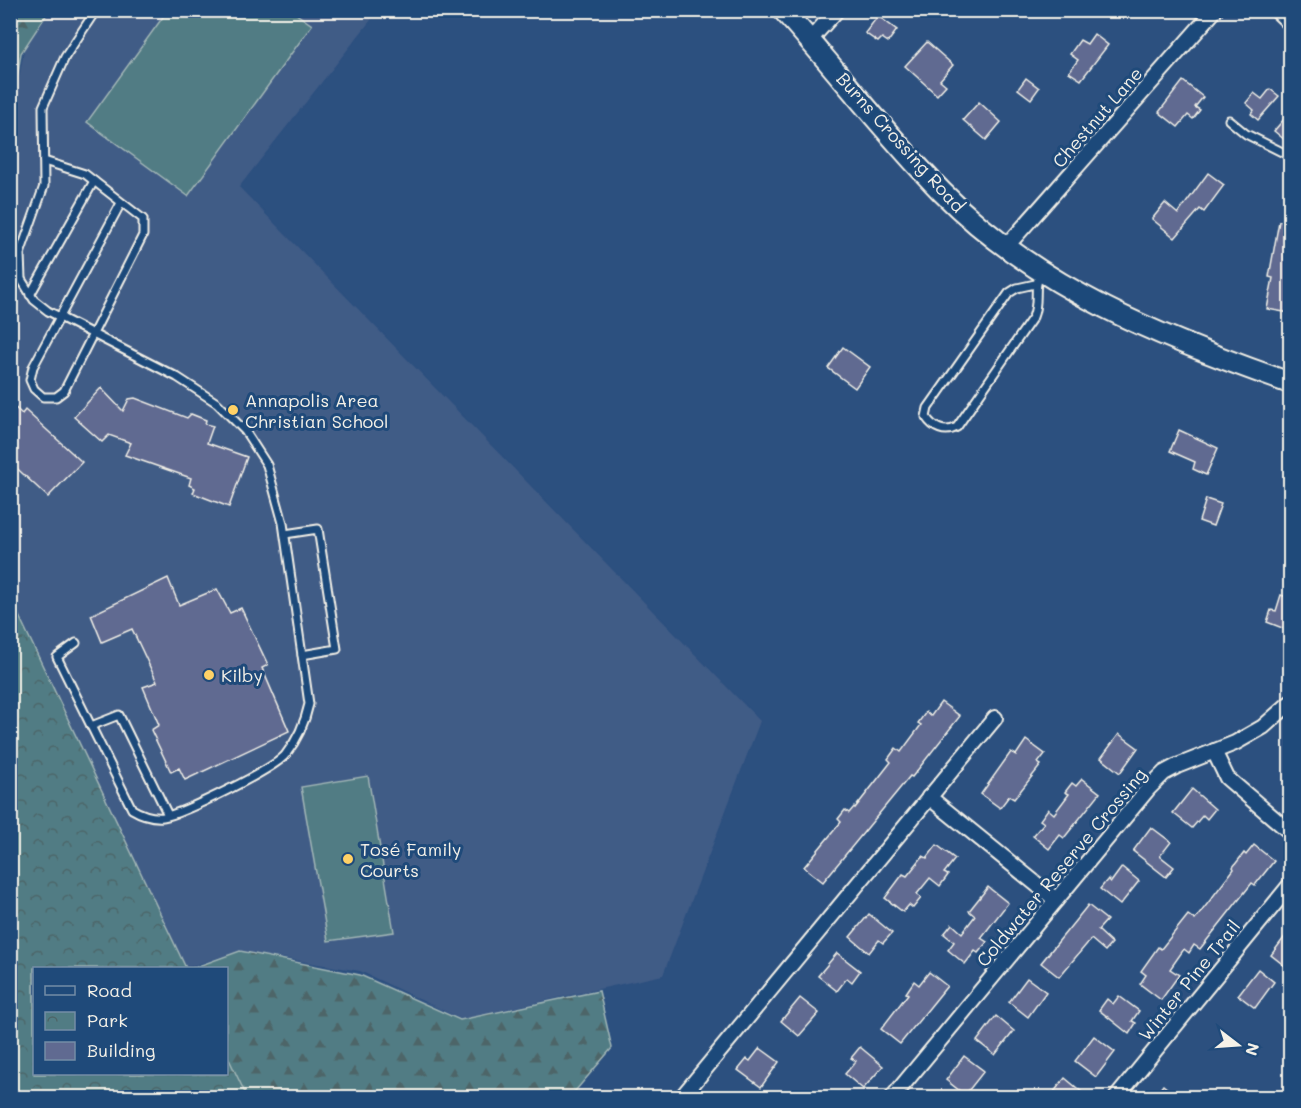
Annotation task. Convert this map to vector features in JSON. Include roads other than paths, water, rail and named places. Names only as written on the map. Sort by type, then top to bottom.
[{"type":"street","name":"Burns Crossing Road","points":[[783,10],[943,193],[1038,278],[1169,338],[1290,383]]},
{"type":"street","points":[[810,40],[837,10]]},
{"type":"street","name":"Chestnut Lane","points":[[1005,248],[1215,10]]},
{"type":"street","name":"Coldwater Reserve Crossing","points":[[892,1098],[1148,789],[1164,773],[1235,743],[1263,727],[1290,703]]},
{"type":"street","points":[[681,1098],[995,718]]},
{"type":"street","points":[[1214,751],[1227,778],[1290,832]]},
{"type":"street","points":[[929,796],[1056,900]]},
{"type":"street","name":"Winter Pine Trail","points":[[1116,1098],[1290,885]]},
{"type":"lane","points":[[76,643],[57,657],[132,809],[145,816],[162,817],[181,811],[269,769],[285,756],[304,725],[309,704],[285,534],[267,465],[245,430],[217,403],[177,377],[48,311],[30,295],[21,279],[20,254],[44,186],[43,107],[65,57],[96,10]]},
{"type":"lane","points":[[1271,10],[1290,28]]},
{"type":"lane","points":[[1228,120],[1246,134],[1290,156]]},
{"type":"lane","points":[[44,161],[85,174],[143,219],[143,235],[64,391],[56,397],[43,397],[34,389],[30,380],[33,367],[121,203]]},
{"type":"lane","points":[[30,295],[94,182]]},
{"type":"lane","points":[[1038,278],[1033,317],[957,427],[951,431],[943,431],[930,423],[926,417],[928,408],[1009,293],[1038,278]]},
{"type":"lane","points":[[285,534],[318,529],[337,649],[302,655]]},
{"type":"lane","points":[[91,726],[119,715],[168,815]]},
{"type":"waterway","points":[[10,1091],[29,1098]]},
{"type":"place","name":"Annapolis Area Christian School","points":[[233,410]]},
{"type":"place","name":"Kilby","points":[[209,675]]},
{"type":"place","name":"Tosé Family Courts","points":[[348,859]]}]
